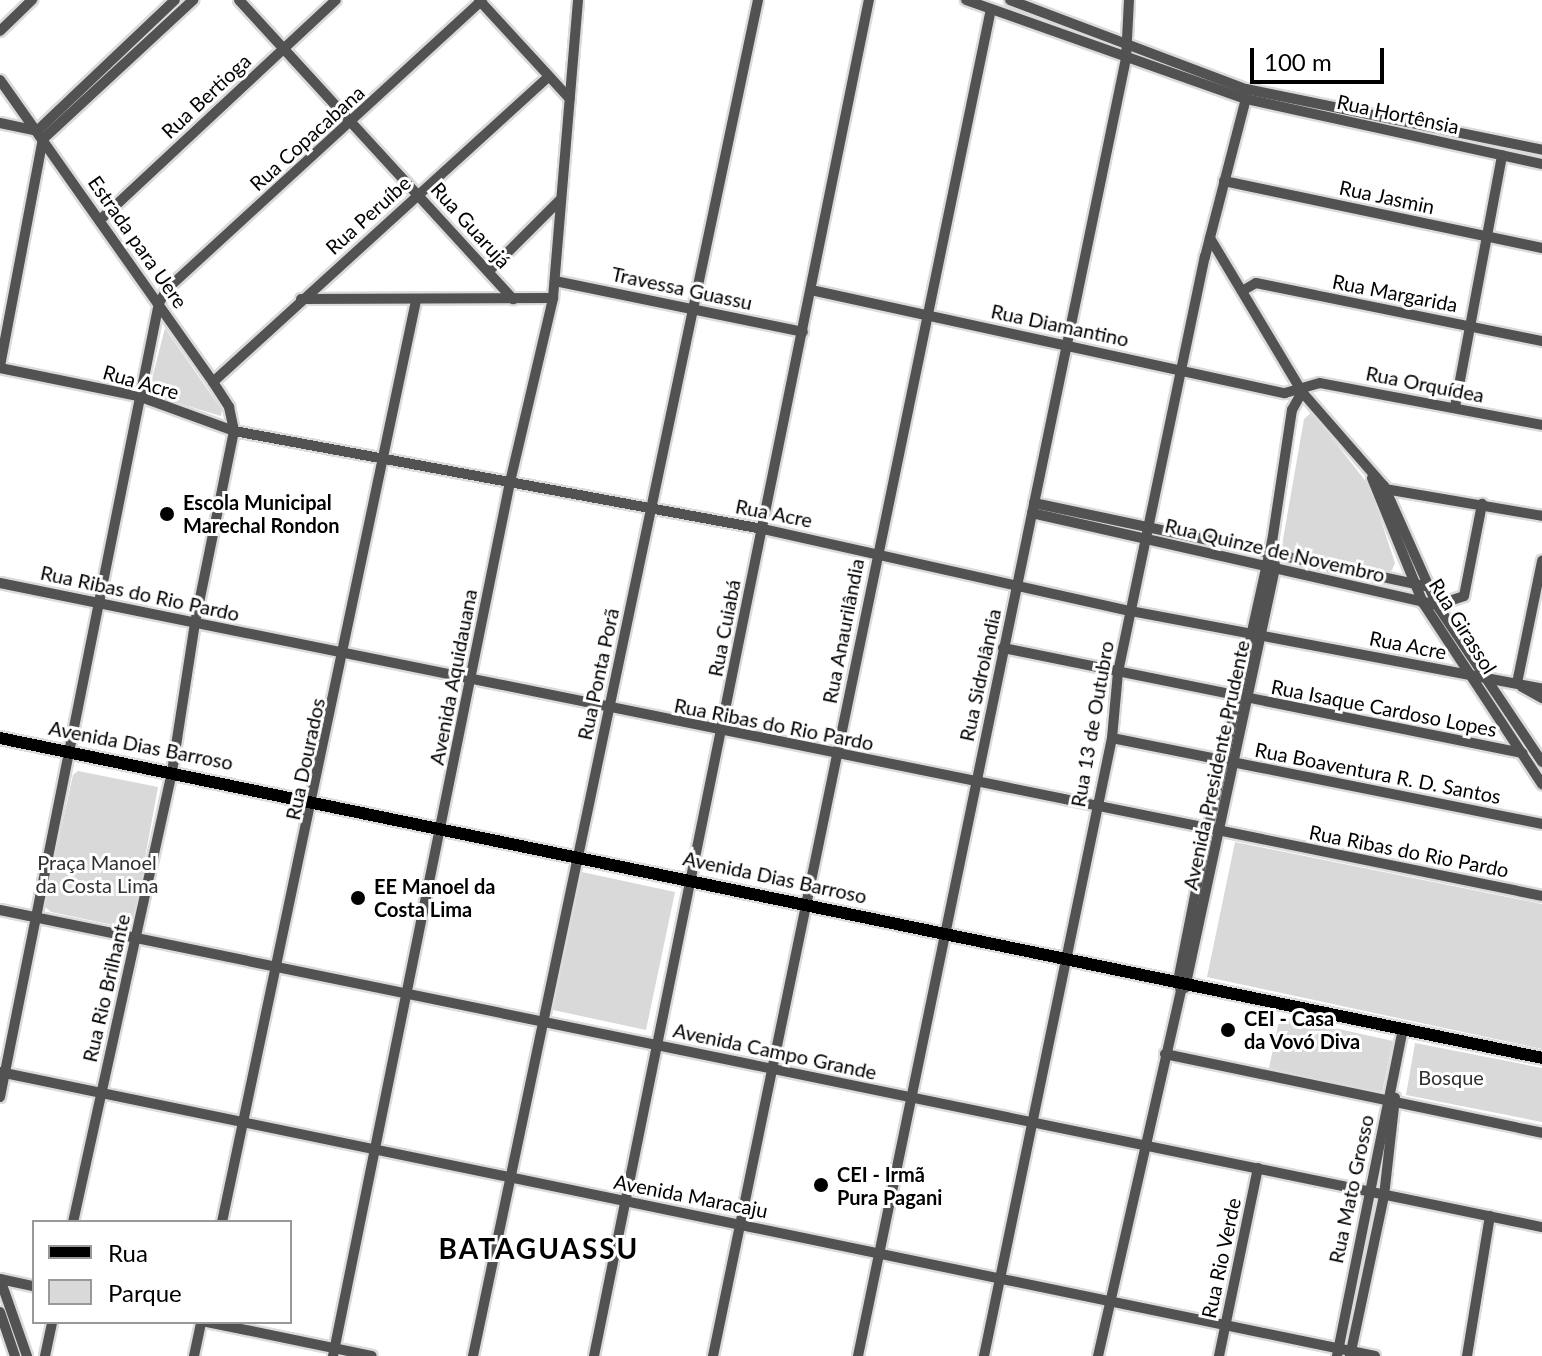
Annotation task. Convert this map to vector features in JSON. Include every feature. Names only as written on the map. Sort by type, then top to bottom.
[{"type":"main road","name":"Avenida Dias Barroso","points":[[0,738],[579,855],[806,905],[1068,956],[1183,986],[1542,1058]]},
{"type":"street","points":[[0,31],[32,0]]},
{"type":"street","points":[[0,367],[40,135],[175,0]]},
{"type":"street","points":[[40,135],[193,0]]},
{"type":"street","name":"Rua Guarujá","points":[[239,0],[513,299]]},
{"type":"street","name":"Rua Bertioga","points":[[101,219],[336,0]]},
{"type":"street","name":"Avenida Aquidauana","points":[[334,1352],[510,482],[553,298],[578,0]]},
{"type":"street","name":"Rua Ponta Porã","points":[[473,1356],[758,0]]},
{"type":"street","name":"Rua Cuiabá","points":[[594,1356],[869,0]]},
{"type":"street","name":"Rua Hortênsia","points":[[966,0],[1246,99],[1542,164]]},
{"type":"street","points":[[1010,0],[1126,39],[1246,89],[1542,150]]},
{"type":"street","name":"Rua Sidrolândia","points":[[858,1356],[1126,59],[1129,0]]},
{"type":"street","points":[[480,1],[570,99]]},
{"type":"street","name":"Rua Copacabana","points":[[159,303],[167,289],[480,1]]},
{"type":"street","name":"Rua Anaurilândia","points":[[713,1356],[925,314],[991,9]]},
{"type":"street","name":"Rua Peruíbe","points":[[213,382],[548,77]]},
{"type":"street","name":"Estrada para Uere","points":[[0,80],[101,219],[213,382],[229,407],[234,431]]},
{"type":"street","name":"Rua 13 de Outubro","points":[[984,1356],[1112,738],[1118,672],[1210,238],[1246,99]]},
{"type":"street","points":[[0,123],[40,135]]},
{"type":"street","points":[[1455,407],[1502,155]]},
{"type":"street","name":"Rua Jasmin","points":[[1224,181],[1542,248]]},
{"type":"street","points":[[489,271],[561,199]]},
{"type":"street","points":[[1210,238],[1302,392],[1380,488],[1542,516]]},
{"type":"street","name":"Travessa Guassu","points":[[555,281],[694,307],[803,332]]},
{"type":"street","name":"Rua Margarida","points":[[1242,291],[1256,283],[1542,341]]},
{"type":"street","name":"Rua Diamantino","points":[[811,290],[1181,370],[1302,392]]},
{"type":"street","points":[[301,299],[416,301],[553,298]]},
{"type":"street","name":"Rua Dourados","points":[[222,1220],[346,654],[416,301]]},
{"type":"street","points":[[0,1097],[159,303]]},
{"type":"street","name":"Rua Acre","points":[[0,367],[138,396],[234,431],[763,529],[1131,611],[1542,689]]},
{"type":"street","name":"Rua Orquídea","points":[[1302,392],[1320,383],[1542,425]]},
{"type":"street","name":"Avenida Presidente Prudente","points":[[1098,1356],[1143,1145],[1183,986],[1242,698],[1261,635],[1292,410],[1302,392]]},
{"type":"street","name":"Rua Rio Brilhante","points":[[73,1220],[172,772],[195,623],[234,431]]},
{"type":"street","name":"Rua Girassol","points":[[1380,488],[1423,603],[1542,784]]},
{"type":"street","name":"Rua Girassol","points":[[1380,488],[1437,605],[1542,762]]},
{"type":"street","points":[[1437,605],[1464,596],[1482,504]]},
{"type":"street","name":"Rua Quinze de Novembro","points":[[1033,508],[1270,561],[1437,605]]},
{"type":"street","name":"Avenida Presidente Prudente","points":[[1242,698],[1249,632],[1270,561]]},
{"type":"street","name":"Rua Quinze de Novembro","points":[[1270,561],[1430,587]]},
{"type":"street","points":[[1542,561],[1517,683],[1542,698]]},
{"type":"street","name":"Rua Ribas do Rio Pardo","points":[[0,583],[721,732],[1542,896]]},
{"type":"street","name":"Rua Isaque Cardoso Lopes","points":[[1003,648],[1522,753]]},
{"type":"street","name":"Rua Boaventura R. D. Santos","points":[[1112,738],[1542,824]]},
{"type":"street","name":"Avenida Campo Grande","points":[[0,910],[1542,1227]]},
{"type":"street","name":"Rua Mato Grosso","points":[[1338,1352],[1406,1030]]},
{"type":"street","points":[[1165,1054],[1542,1133]]},
{"type":"street","name":"Avenida Maracaju","points":[[3,1073],[1002,1277],[1226,1324],[1338,1352],[1375,1356]]},
{"type":"street","name":"Rua Mato Grosso","points":[[1351,1354],[1384,1196],[1392,1101]]},
{"type":"street","name":"Rua Rio Verde","points":[[1219,1356],[1258,1168]]},
{"type":"street","points":[[1467,1356],[1490,1216]]},
{"type":"street","points":[[0,1279],[32,1286]]},
{"type":"street","points":[[0,1279],[27,1356]]},
{"type":"street","points":[[0,1312],[15,1356]]},
{"type":"street","points":[[45,1356],[52,1324]]},
{"type":"street","points":[[194,1356],[201,1324]]},
{"type":"street","points":[[215,1324],[334,1352],[372,1356]]},
{"type":"green space","points":[[165,328],[222,410],[221,416],[148,394]]},
{"type":"green space","points":[[1312,412],[1370,487],[1395,563],[1392,570],[1386,573],[1281,551],[1304,419]]},
{"type":"green space","name":"Praça Manoel da Costa Lima","points":[[78,771],[158,787],[133,924],[127,928],[51,912],[44,906],[73,775]]},
{"type":"green space","points":[[1235,842],[1542,904],[1542,1049],[1207,977]]},
{"type":"green space","points":[[582,872],[675,892],[646,1030],[553,1010]]},
{"type":"green space","name":"Bosque","points":[[1280,1016],[1393,1041],[1382,1093],[1269,1068]]},
{"type":"green space","name":"Bosque","points":[[1415,1043],[1542,1068],[1542,1122],[1406,1095]]},
{"type":"place","name":"Escola Municipal Marechal Rondon","points":[[167,514]]},
{"type":"place","name":"EE Manoel da Costa Lima","points":[[358,898]]},
{"type":"place","name":"CEI - Casa da Vovó Diva","points":[[1228,1030]]},
{"type":"place","name":"CEI - Irmã Pura Pagani","points":[[821,1185]]},
{"type":"district","name":"BATAGUASSU","points":[[539,1248]]}]
